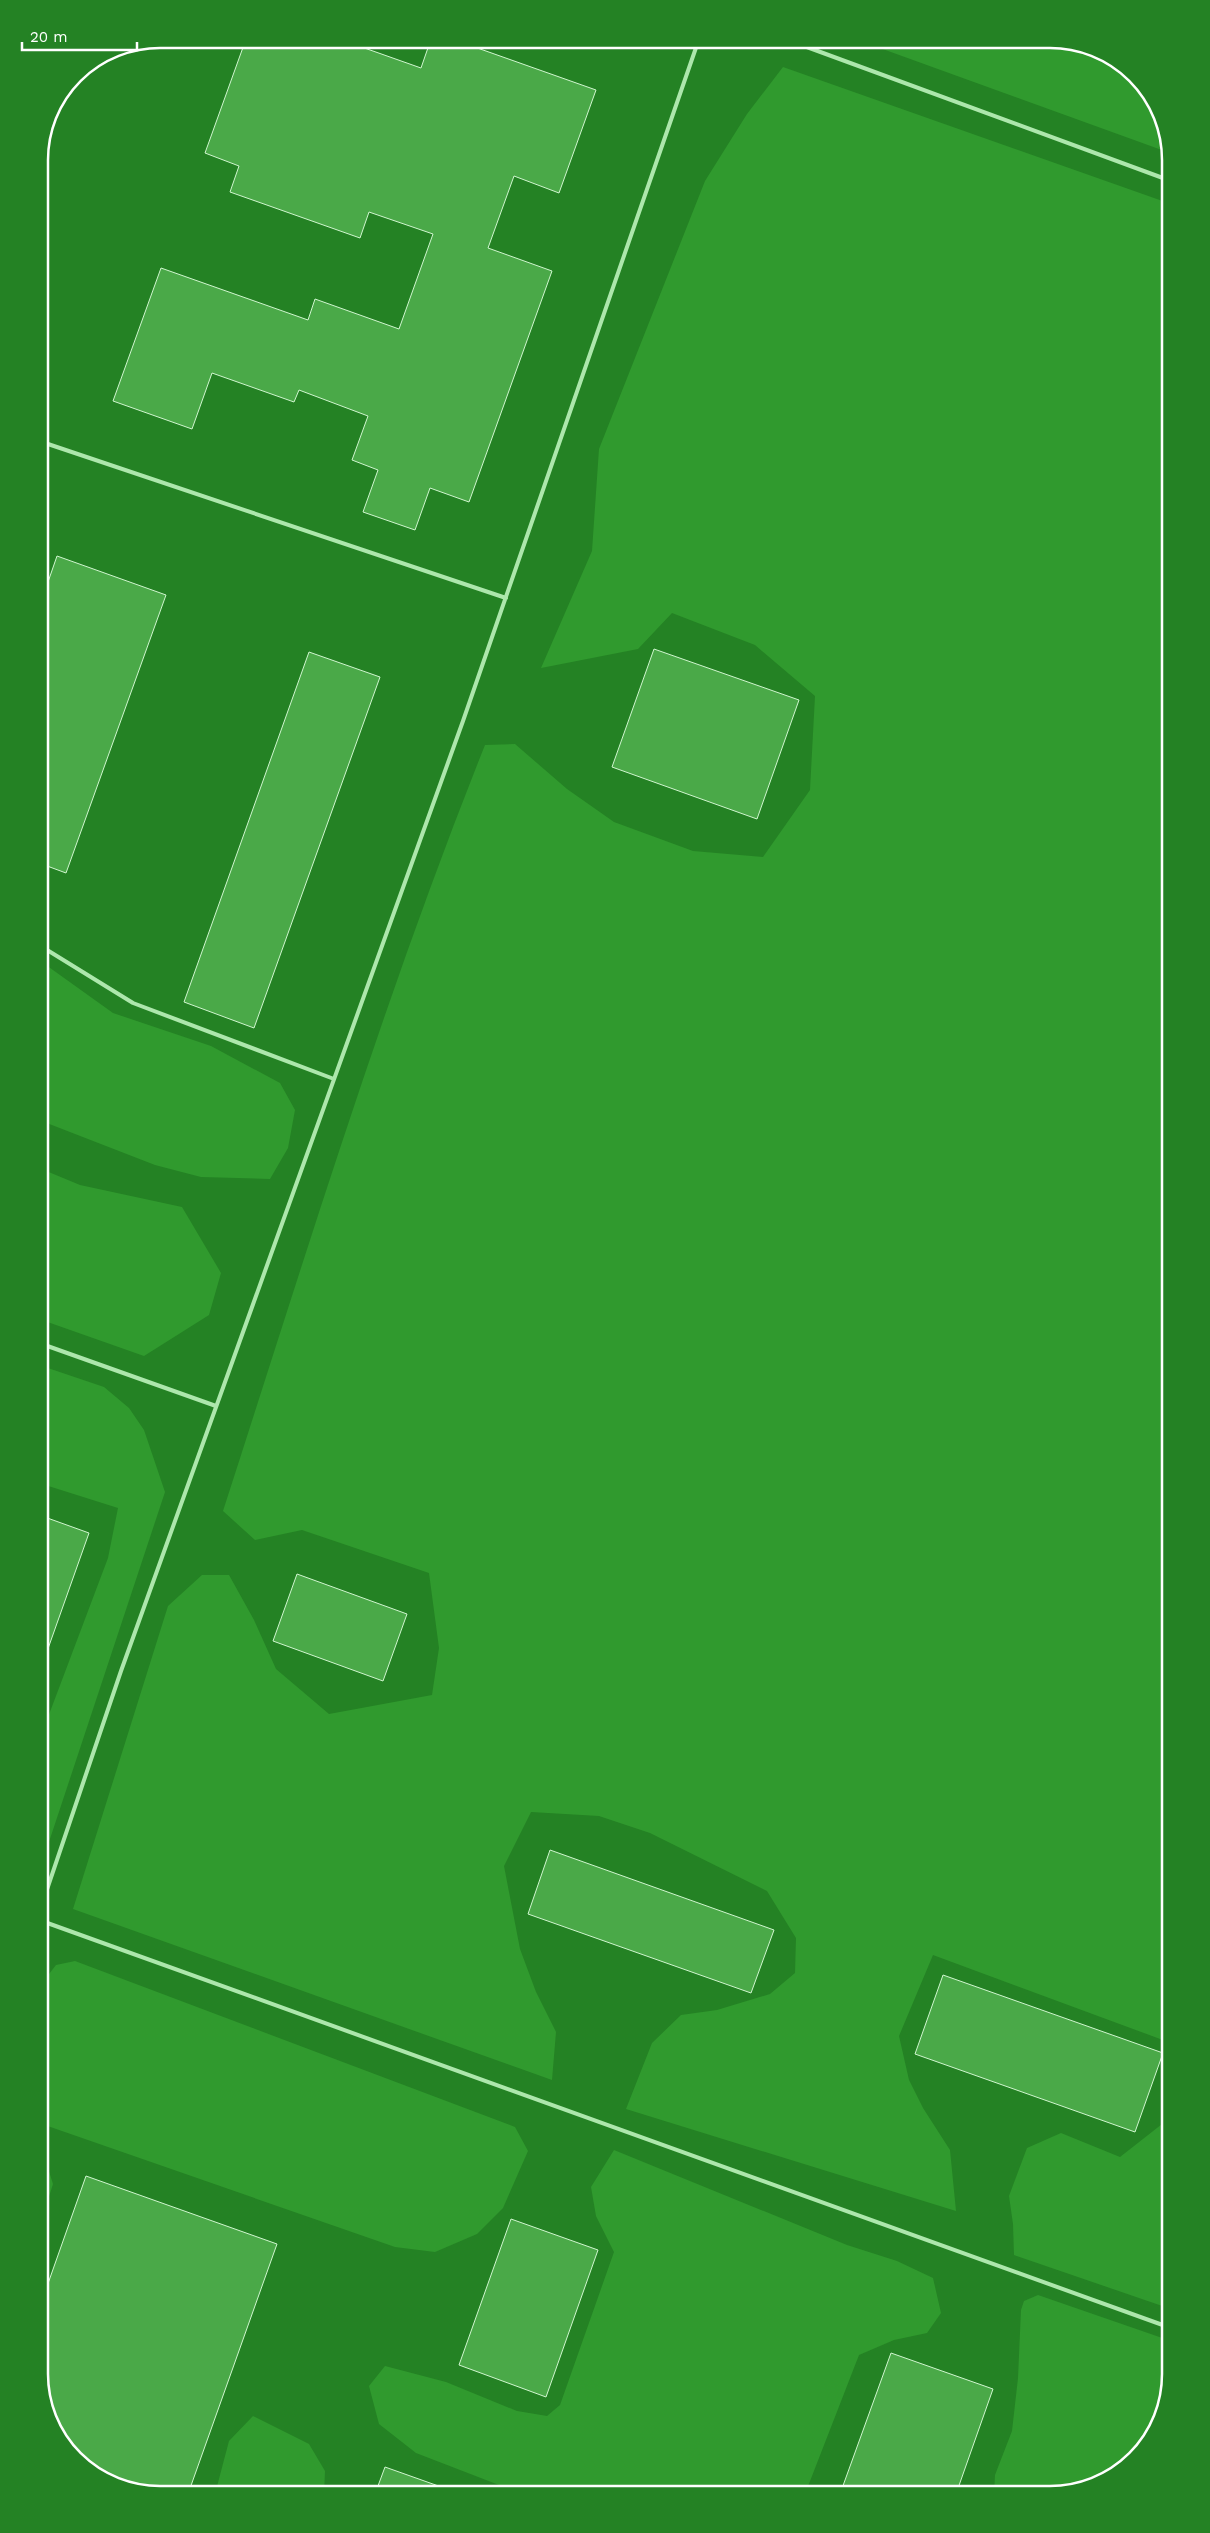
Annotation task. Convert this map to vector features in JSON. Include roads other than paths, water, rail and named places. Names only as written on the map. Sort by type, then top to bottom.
[{"type":"lane","points":[[48,1886],[121,1671],[506,598],[696,48]]},
{"type":"lane","points":[[810,48],[1162,177]]},
{"type":"lane","points":[[48,444],[506,598]]},
{"type":"lane","points":[[48,951],[133,1003],[334,1079]]},
{"type":"lane","points":[[48,1346],[216,1406]]},
{"type":"lane","points":[[48,1923],[1162,2325]]}]
